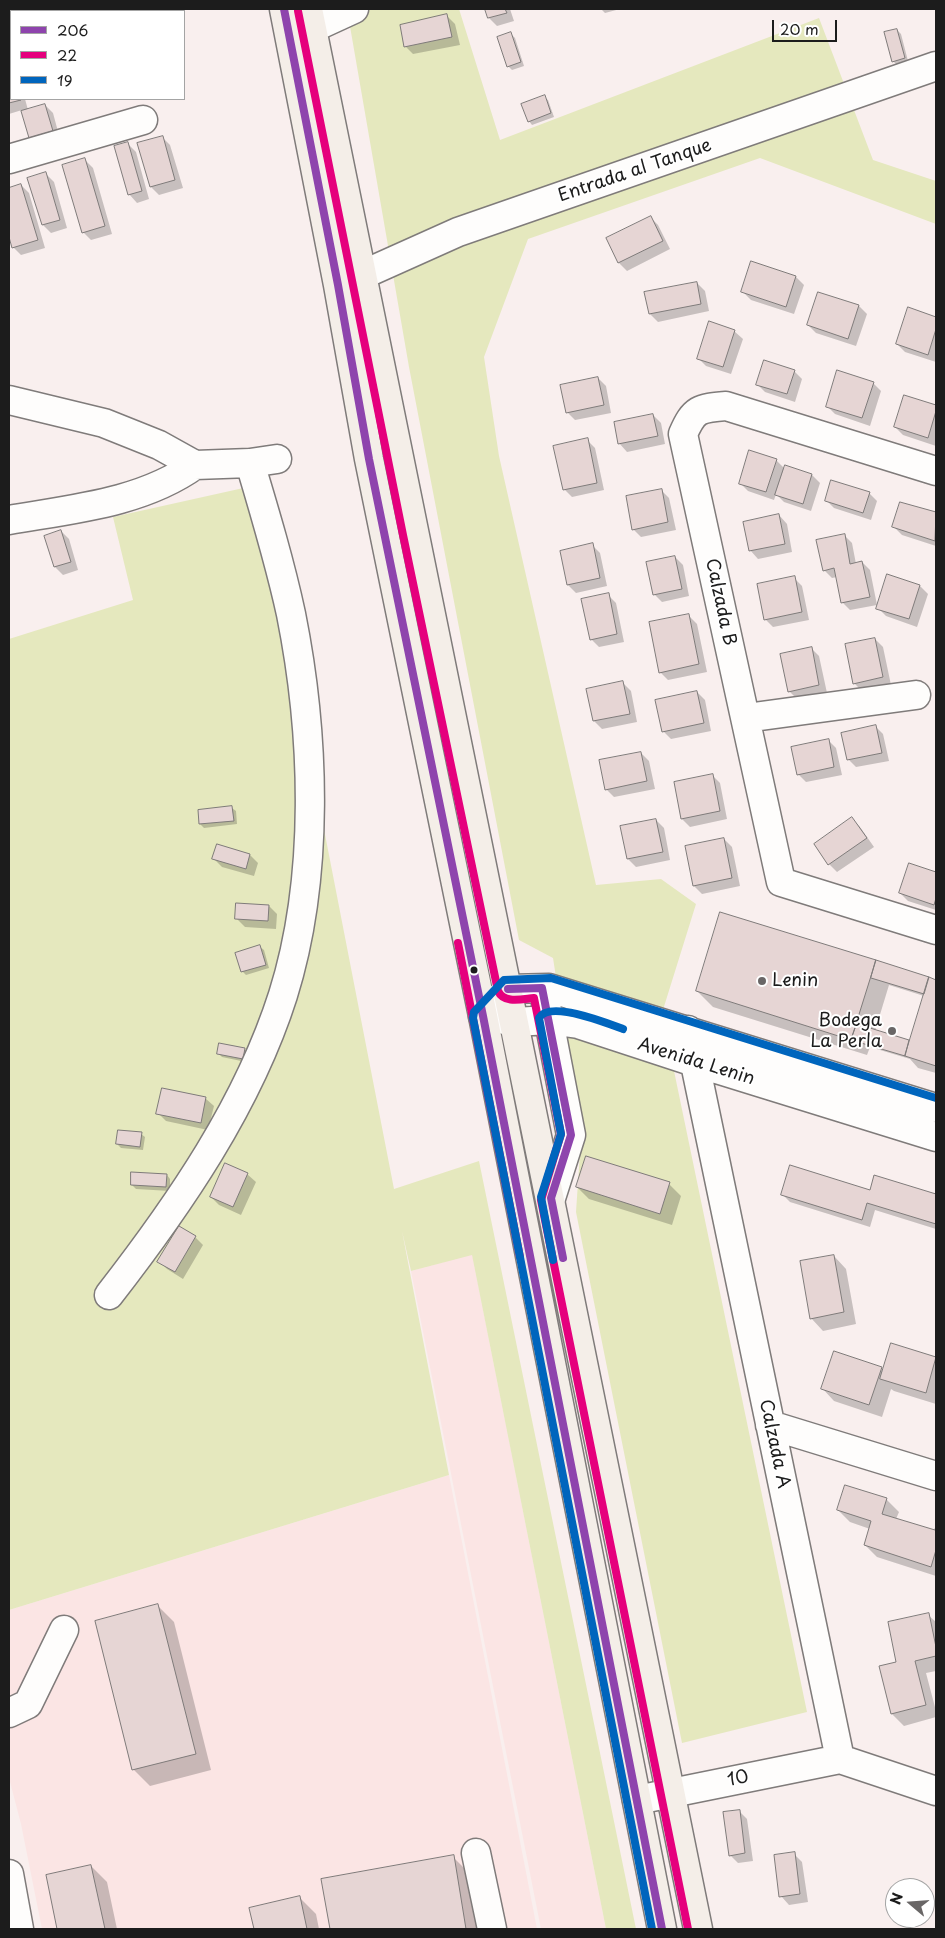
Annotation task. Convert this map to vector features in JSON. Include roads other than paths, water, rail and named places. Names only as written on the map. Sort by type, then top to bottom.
[{"type":"highway","points":[[284,9],[303,25],[350,281],[415,543],[551,1198],[698,1929]]},
{"type":"highway","points":[[350,281],[369,459],[483,1016],[662,1929]]},
{"type":"street","points":[[303,25],[354,9]]},
{"type":"street","name":"Entrada al Tanque","points":[[350,281],[458,232],[936,66]]},
{"type":"street","points":[[9,159],[143,120]]},
{"type":"street","points":[[9,400],[104,423],[159,445],[195,465],[277,460]]},
{"type":"street","name":"Calzada B","points":[[936,471],[726,406],[704,408],[690,418],[683,434],[782,882],[936,930]]},
{"type":"street","points":[[109,1295],[137,1259],[189,1184],[245,1087],[270,1032],[283,995],[300,926],[308,860],[309,786],[306,727],[300,671],[280,567],[250,463]]},
{"type":"street","points":[[9,520],[107,502],[156,488],[179,477],[195,465]]},
{"type":"street","points":[[746,718],[916,695]]},
{"type":"street","points":[[542,988],[571,1135],[551,1198]]},
{"type":"street","name":"Avenida Lenin","points":[[508,989],[549,988],[936,1108]]},
{"type":"street","points":[[483,1016],[508,989]]},
{"type":"street","name":"Avenida Lenin","points":[[483,1016],[515,1022],[549,1021],[578,1024],[936,1137]]},
{"type":"street","name":"Calzada A","points":[[688,1030],[840,1759]]},
{"type":"street","points":[[770,1425],[936,1476]]},
{"type":"street","points":[[9,1713],[28,1704],[64,1630]]},
{"type":"street","points":[[840,1759],[936,1791]]},
{"type":"street","name":"10","points":[[637,1800],[840,1759]]},
{"type":"street","points":[[476,1853],[492,1929]]},
{"type":"street","points":[[9,1874],[19,1929]]},
{"type":"place","name":"Lenin","points":[[762,981]]},
{"type":"place","name":"Bodega La Perla","points":[[892,1031]]}]
